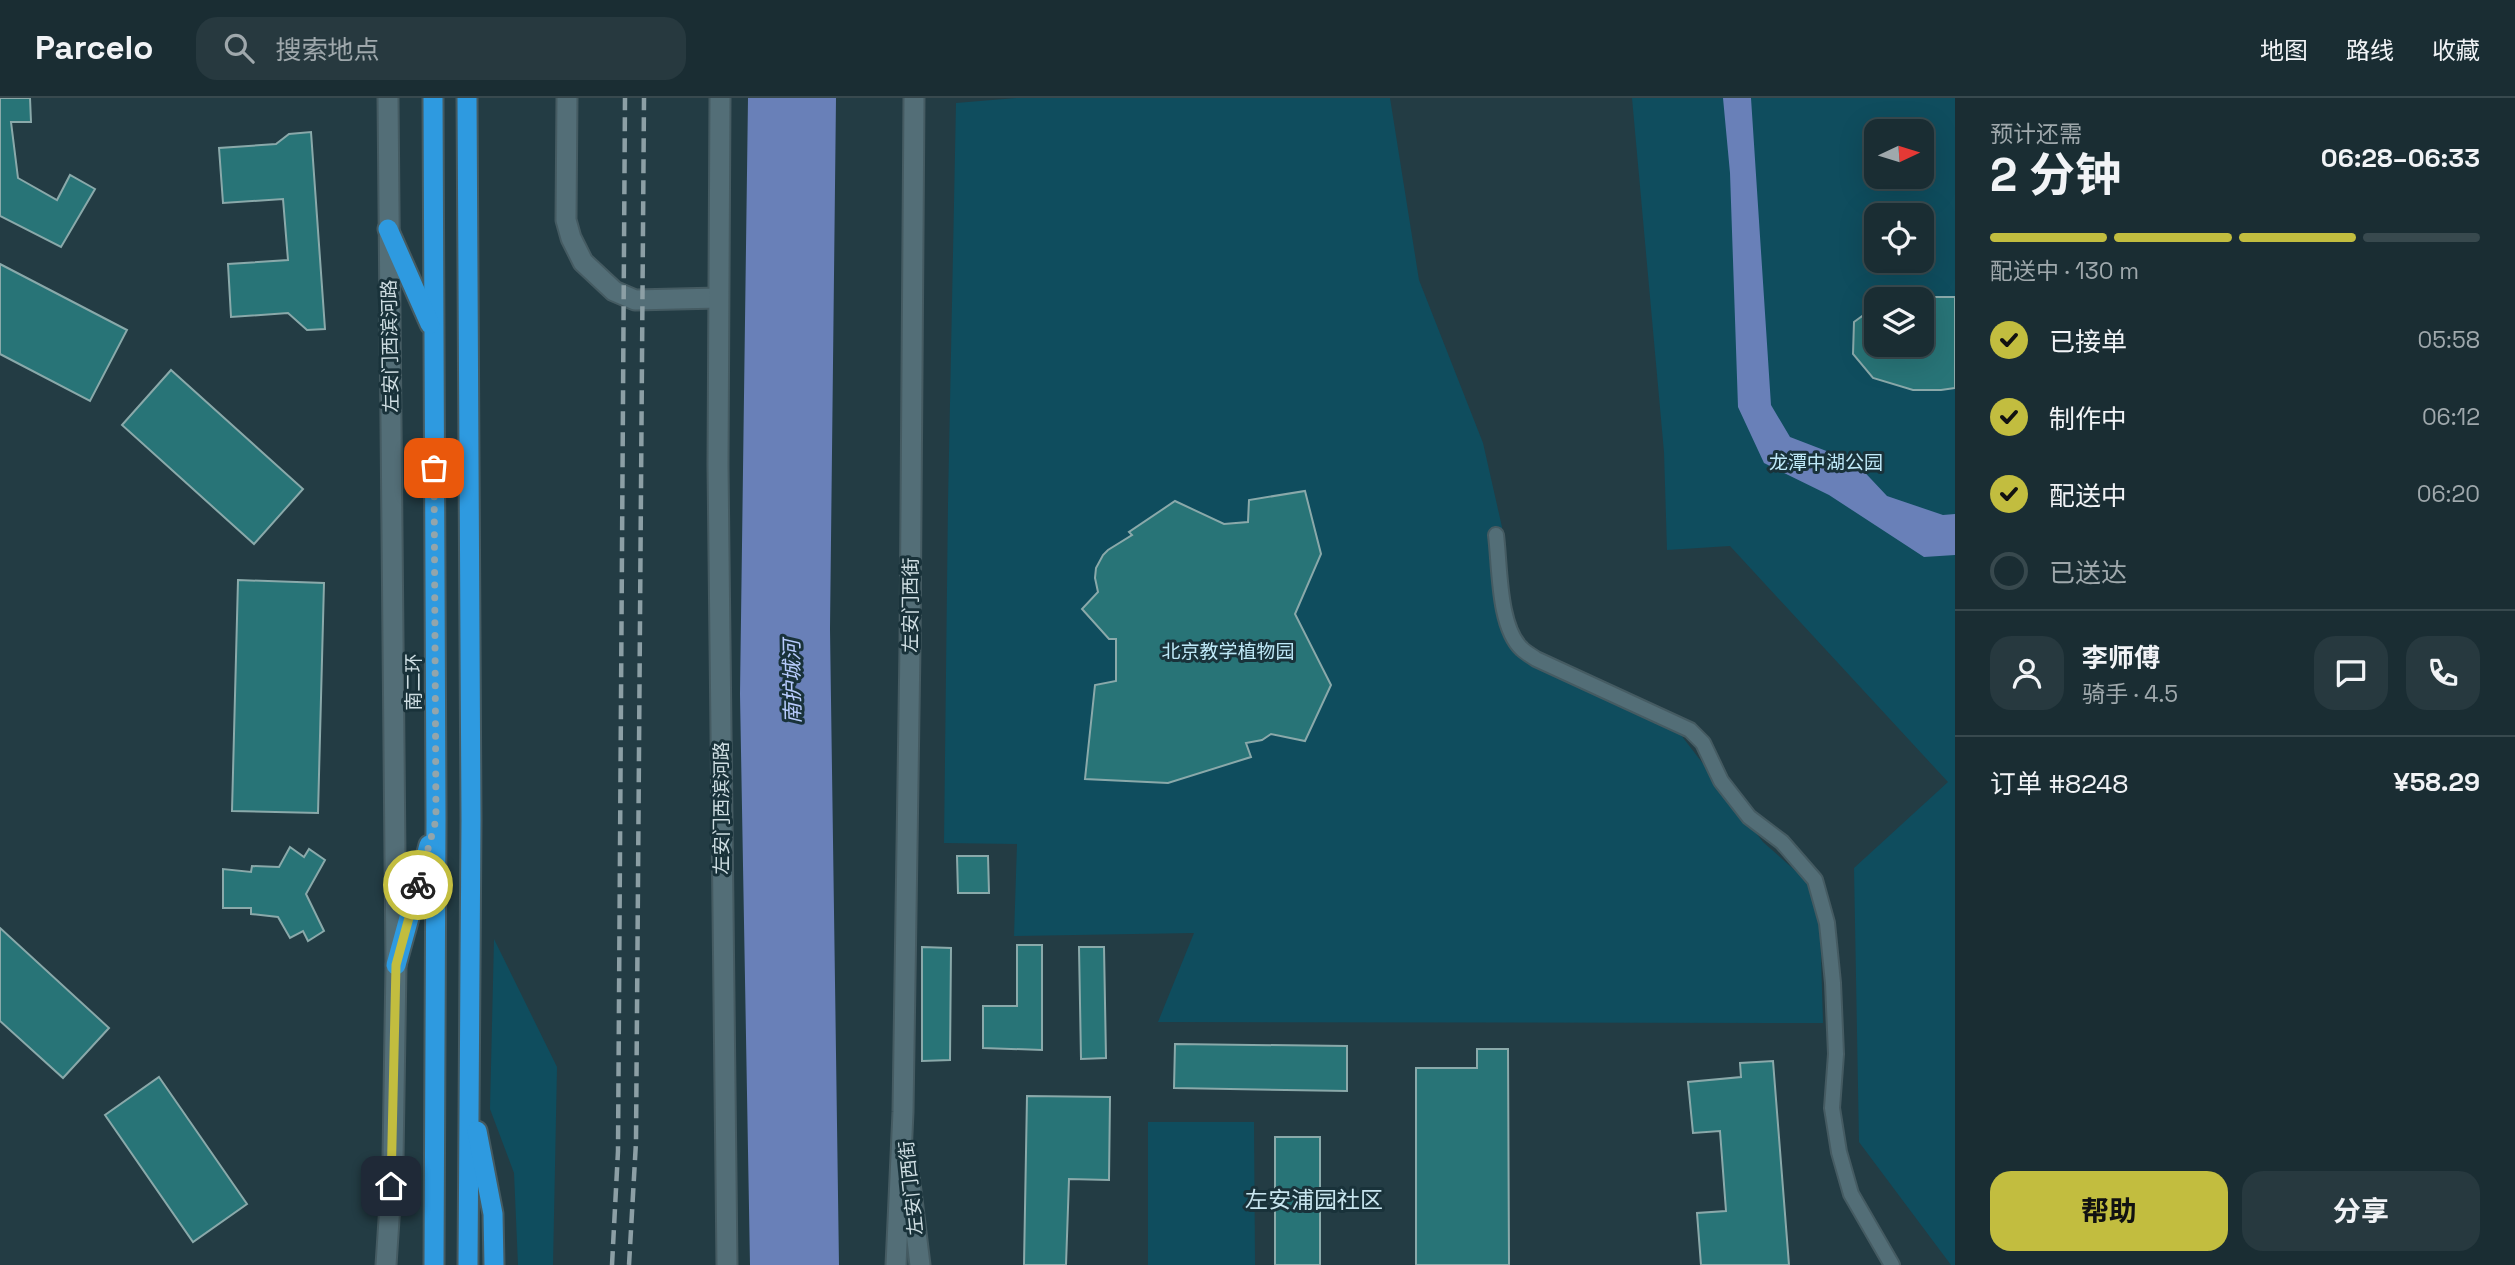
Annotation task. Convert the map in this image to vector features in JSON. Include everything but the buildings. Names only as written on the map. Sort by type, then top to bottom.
[{"type":"highway","name":"南二环","points":[[433,98],[436,820],[434,1265]]},
{"type":"highway","points":[[467,98],[471,820],[468,1265]]},
{"type":"highway","points":[[388,229],[434,332]]},
{"type":"highway","points":[[396,965],[436,820]]},
{"type":"highway","points":[[469,1088],[493,1214],[494,1265]]},
{"type":"street","name":"左安门西滨河路","points":[[386,1265],[393,1159],[396,965],[388,98]]},
{"type":"street","points":[[567,98],[566,220],[570,238],[583,262],[614,292],[635,300],[718,298]]},
{"type":"street","name":"左安门西滨河路","points":[[720,98],[718,298],[721,863],[727,1265]]},
{"type":"street","name":"左安门西街","points":[[895,1265],[903,1112],[914,98]]},
{"type":"street","points":[[1496,535],[1509,631],[1521,649],[1536,659],[1690,730],[1703,743],[1721,781],[1749,817],[1782,842],[1815,880],[1827,923],[1833,983],[1836,1054],[1832,1108],[1839,1152],[1852,1194],[1892,1265]]},
{"type":"street","name":"左安门西街","points":[[903,1112],[920,1265]]},
{"type":"street","points":[[377,1265],[393,1159]]},
{"type":"green space","name":"北京教学植物园","points":[[1016,98],[1390,98],[1419,280],[1483,443],[1502,527],[1510,643],[1524,661],[1681,735],[1763,842],[1808,882],[1820,925],[1823,1023],[1158,1022],[1194,933],[1014,936],[1017,844],[944,843],[956,103]]},
{"type":"green space","name":"龙潭中湖公园","points":[[1632,98],[1955,98],[1955,1265],[1951,1265],[1859,1142],[1854,868],[1948,782],[1730,546],[1667,550],[1664,452]]},
{"type":"green space","points":[[494,939],[557,1067],[553,1265],[518,1265],[514,1173],[490,1109]]},
{"type":"green space","points":[[1148,1122],[1254,1122],[1255,1265],[1148,1265]]},
{"type":"water","name":"南护城河","points":[[748,98],[836,98],[830,629],[839,1265],[750,1265],[740,694]]},
{"type":"water","points":[[1723,98],[1751,98],[1771,405],[1790,437],[1855,462],[1887,496],[1943,515],[1955,514],[1955,555],[1924,557],[1829,495],[1764,463],[1738,407],[1730,173]]},
{"type":"railway","points":[[612,1265],[618,1151],[625,98]]},
{"type":"railway","points":[[629,1265],[636,1142],[644,98]]},
{"type":"way so far","points":[[418,885],[436,820],[434,468]]},
{"type":"district","name":"左安浦园社区","points":[[1314,1200]]},
{"type":"route","points":[[391,1186],[396,965],[418,885]]}]
